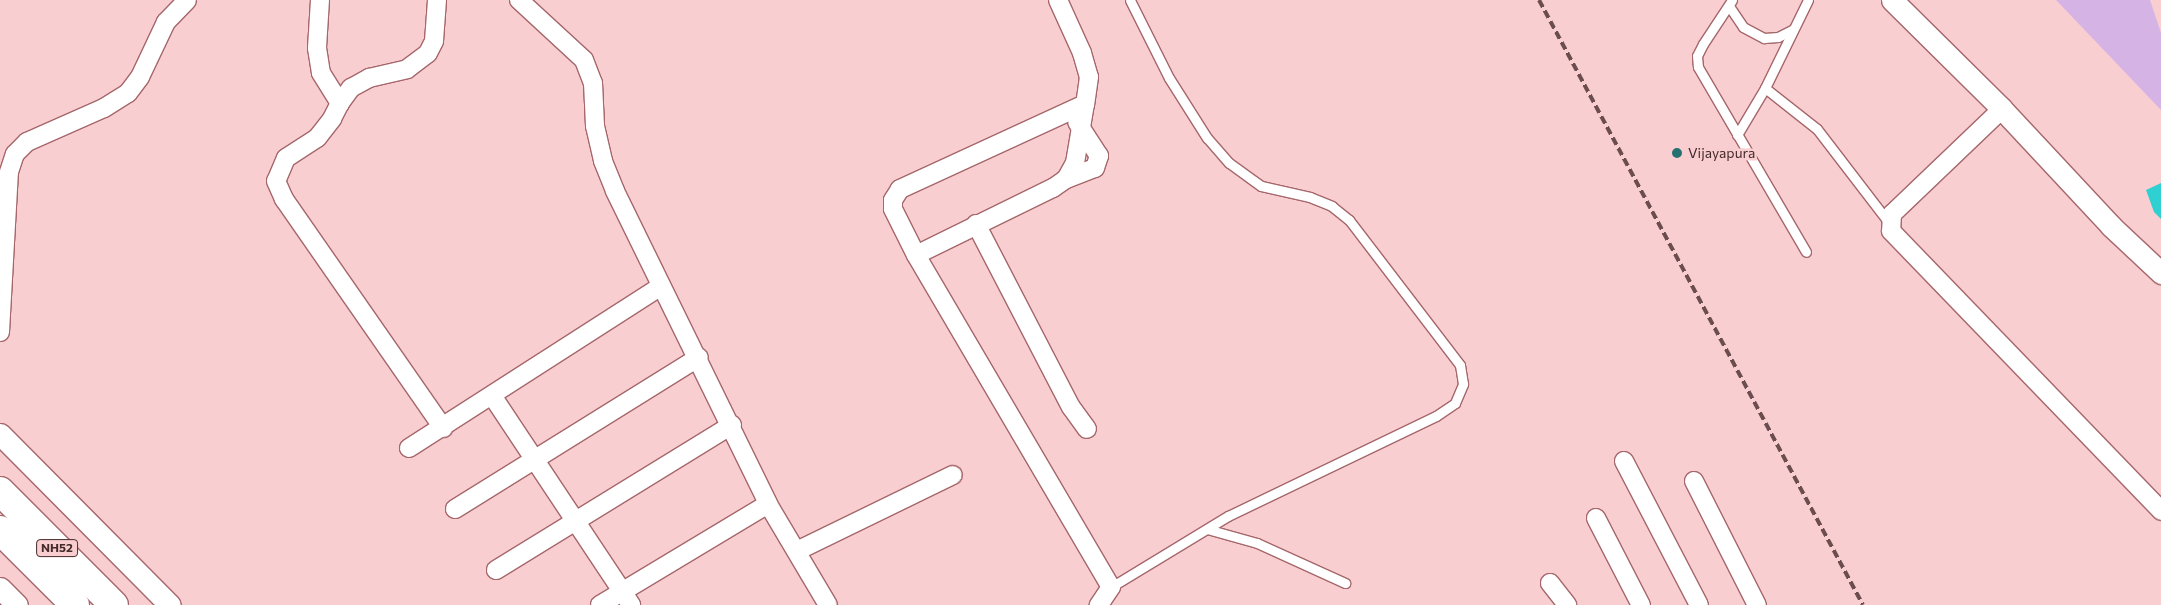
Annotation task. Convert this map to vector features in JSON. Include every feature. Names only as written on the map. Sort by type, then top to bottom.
[{"type":"highway","name":"NH52","points":[[0,491],[114,605]]},
{"type":"highway","name":"NH52","points":[[0,530],[75,605]]},
{"type":"street","points":[[0,332],[9,172],[15,154],[27,142],[104,108],[128,93],[140,77],[166,22],[187,0]]},
{"type":"street","points":[[320,0],[317,48],[321,73],[340,103]]},
{"type":"street","points":[[437,0],[434,41],[428,53],[407,69],[370,78],[351,88],[340,103],[332,119],[317,138],[286,158],[276,181],[284,199],[443,428]]},
{"type":"street","points":[[519,0],[551,33],[584,60],[593,83],[595,126],[603,161],[660,287],[699,357],[768,504],[798,550],[828,605]]},
{"type":"street","points":[[916,255],[1053,188],[1066,179],[1075,163],[1089,77],[1082,53],[1058,0]]},
{"type":"street","points":[[1892,0],[2002,109],[2111,226],[2161,273]]},
{"type":"street","points":[[1085,104],[900,189],[893,200],[893,209],[916,255],[1111,587],[1100,605]]},
{"type":"street","points":[[2002,109],[1892,214],[1889,223],[1896,238],[2161,511]]},
{"type":"street","points":[[1063,115],[1082,124]]},
{"type":"street","points":[[976,224],[1071,406],[1086,429]]},
{"type":"street","points":[[410,448],[493,397],[660,287]]},
{"type":"street","points":[[455,509],[534,458],[699,357]]},
{"type":"street","points":[[493,397],[627,598]]},
{"type":"street","points":[[496,570],[732,425]]},
{"type":"street","points":[[0,434],[170,605]]},
{"type":"street","points":[[1624,461],[1699,605]]},
{"type":"street","points":[[798,550],[952,475]]},
{"type":"street","points":[[1694,481],[1757,605]]},
{"type":"street","points":[[600,605],[627,598],[768,504]]},
{"type":"street","points":[[1596,518],[1641,605]]},
{"type":"street","points":[[1550,582],[1567,605]]},
{"type":"street","points":[[0,588],[17,605]]},
{"type":"lane","points":[[1111,587],[1207,529],[1436,416],[1455,403],[1463,384],[1460,365],[1349,220],[1332,206],[1310,197],[1261,186],[1229,162],[1207,138],[1169,78],[1130,0]]},
{"type":"lane","points":[[1737,135],[1765,88],[1808,0]]},
{"type":"lane","points":[[1731,3],[1743,27],[1764,38],[1778,37],[1792,30]]},
{"type":"lane","points":[[1731,3],[1697,56],[1705,82],[1806,252]]},
{"type":"lane","points":[[1765,88],[1817,129],[1889,223]]},
{"type":"lane","points":[[1207,529],[1256,543],[1345,583]]},
{"type":"shaded area","points":[[2056,0],[2150,0],[2161,33],[2161,110]]},
{"type":"water","points":[[2161,183],[2161,219],[2154,212],[2146,190]]},
{"type":"railway","points":[[1539,0],[1863,605]]},
{"type":"place","name":"Vijayapura","points":[[1677,153]]}]
